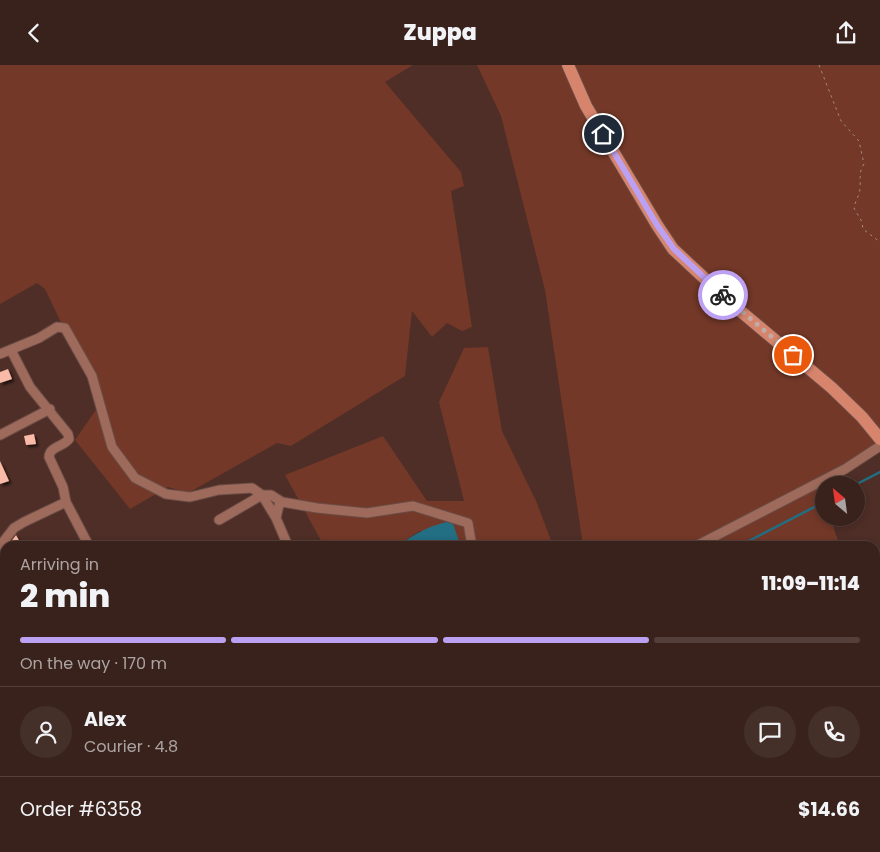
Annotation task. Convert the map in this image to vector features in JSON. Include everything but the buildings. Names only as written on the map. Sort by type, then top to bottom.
[{"type":"main road","points":[[568,65],[591,114],[657,225],[674,249],[732,304],[832,387],[862,417],[880,439]]},
{"type":"street","points":[[0,354],[39,338],[57,327],[65,328],[92,376],[112,447],[135,478],[166,494],[190,497],[219,490],[252,488],[262,495],[276,518],[286,541]]},
{"type":"street","points":[[11,350],[30,387],[50,409],[68,434],[69,439],[53,448],[49,457],[63,487],[66,502],[87,541]]},
{"type":"street","points":[[0,435],[50,409]]},
{"type":"street","points":[[706,541],[845,469],[880,446]]},
{"type":"street","points":[[219,520],[262,495],[271,495],[280,501],[367,513],[413,506],[468,523],[471,541]]},
{"type":"street","points":[[276,518],[280,501]]},
{"type":"street","points":[[5,541],[19,525],[66,502]]},
{"type":"path","points":[[819,65],[841,121],[859,141],[864,164],[858,178],[860,190],[854,209],[862,222],[863,229],[880,242]]},
{"type":"shaded area","points":[[0,65],[413,65],[385,82],[461,172],[464,186],[451,191],[472,327],[462,331],[447,323],[432,337],[412,311],[405,376],[291,446],[277,443],[188,493],[168,487],[130,509],[75,440],[100,404],[45,289],[37,283],[0,304]]},
{"type":"shaded area","points":[[477,65],[880,65],[880,446],[830,476],[815,476],[815,526],[833,526],[838,541],[582,541],[545,290],[501,116]]},
{"type":"shaded area","points":[[488,347],[502,431],[537,503],[551,541],[451,541],[420,531],[404,541],[321,541],[285,475],[383,436],[427,501],[464,501],[439,402],[464,348]]},
{"type":"water","points":[[452,521],[459,541],[404,541],[430,527]]},
{"type":"waterway","points":[[865,480],[880,472]]},
{"type":"waterway","points":[[749,541],[815,507]]},
{"type":"way so far","points":[[723,295],[793,355]]},
{"type":"route","points":[[603,134],[657,225],[674,249],[723,295]]}]
